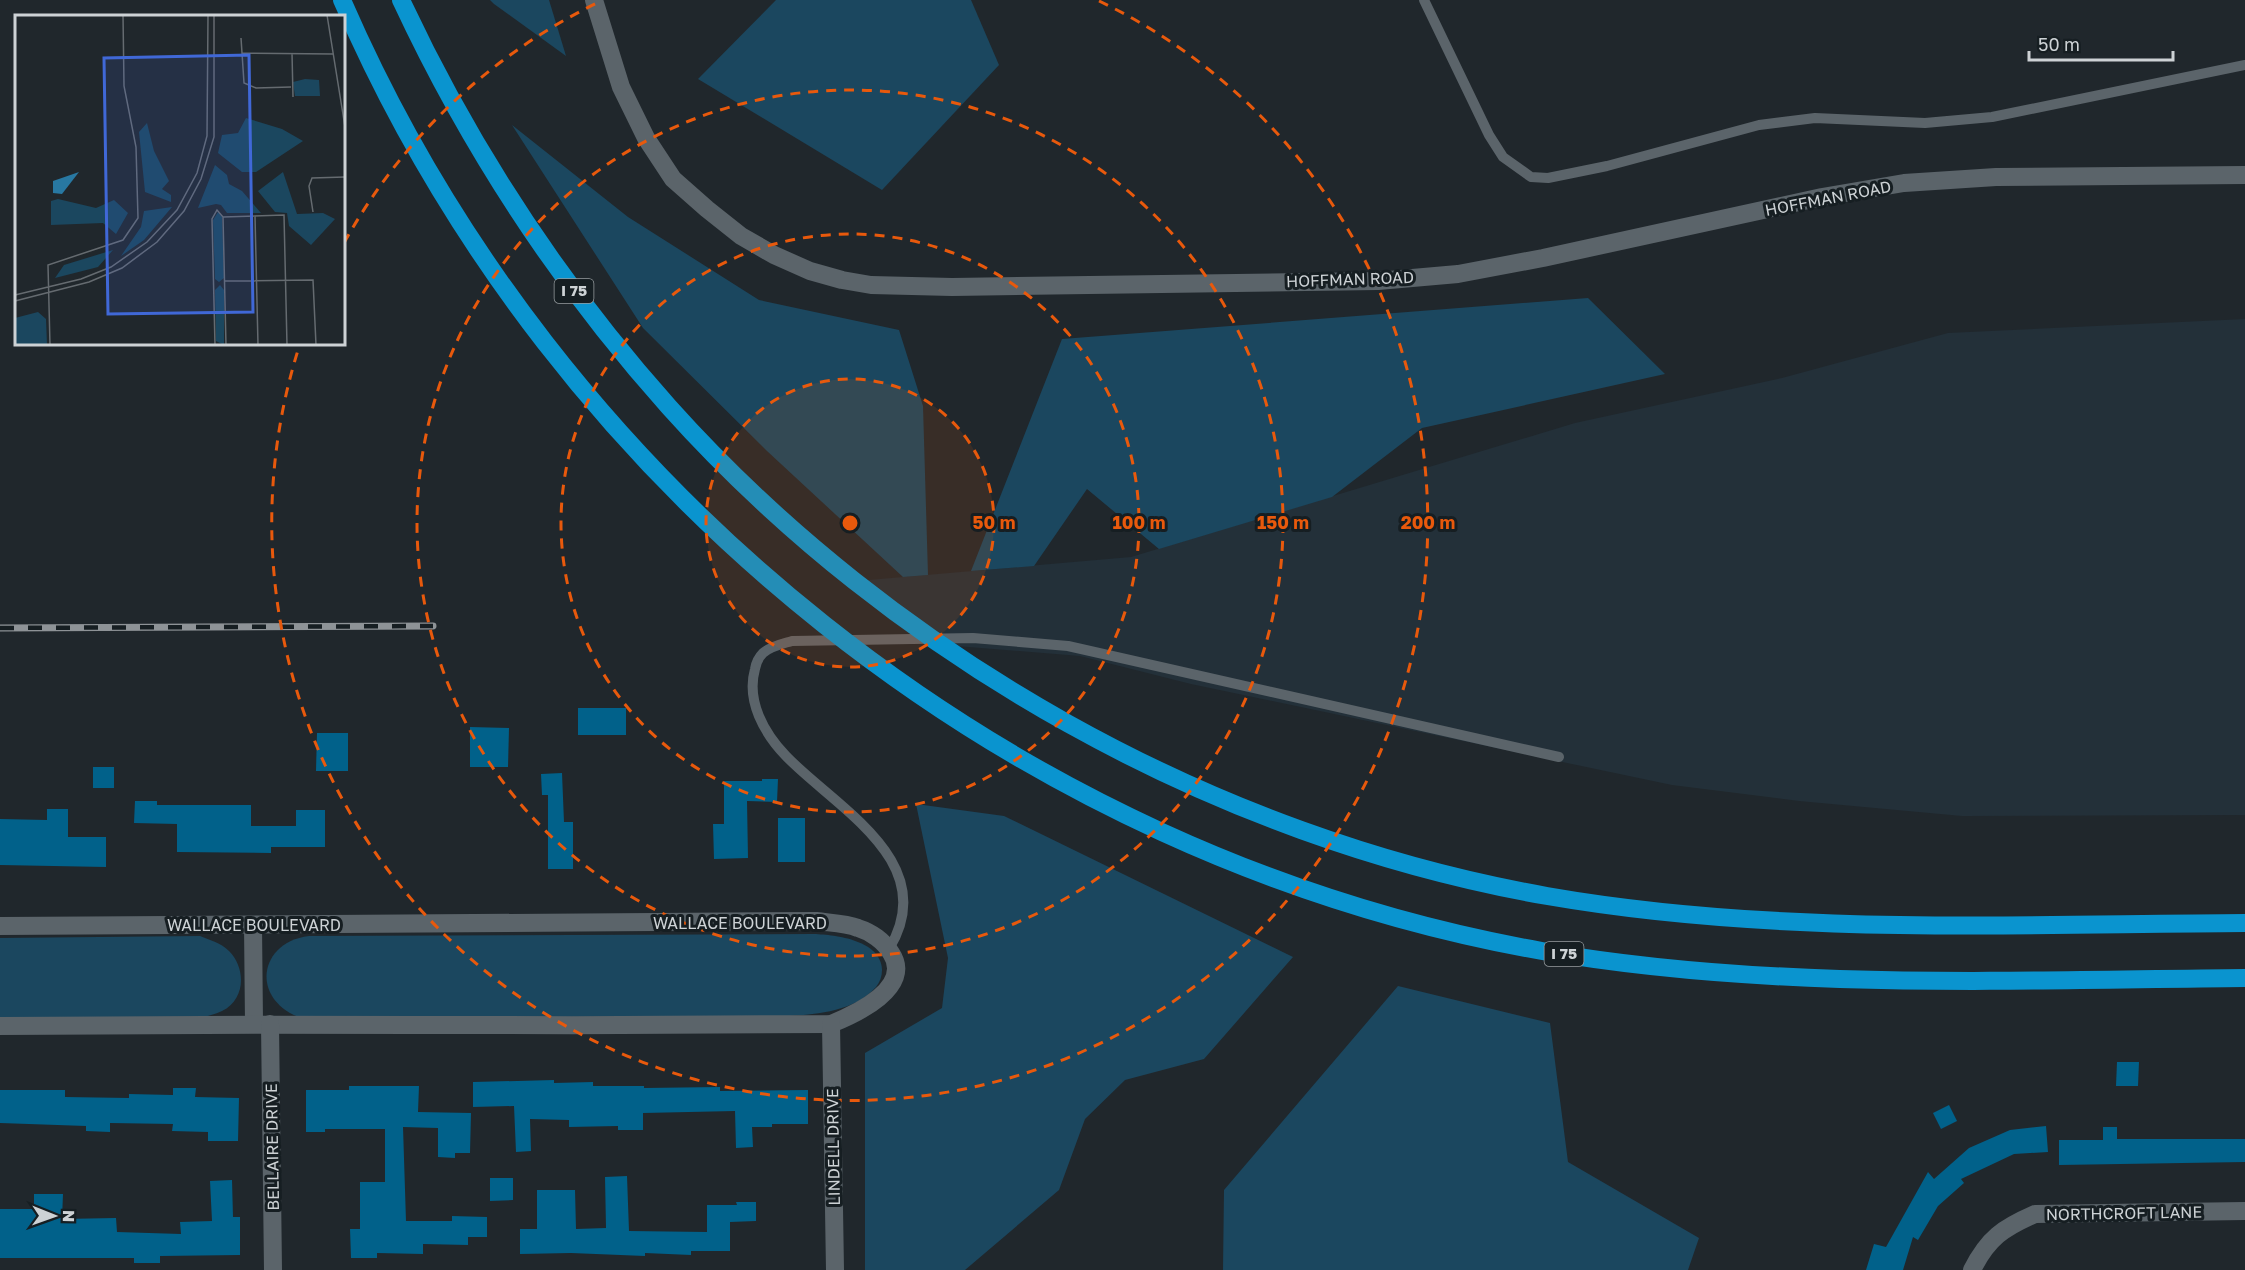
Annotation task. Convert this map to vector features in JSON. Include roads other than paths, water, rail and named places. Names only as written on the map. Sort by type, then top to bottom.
[{"type":"highway","name":"I 75","points":[[342,0],[357,35],[421,158],[495,275],[601,412],[673,490],[724,539],[827,629],[894,679],[985,739],[1075,789],[1216,855],[1370,909],[1470,936],[1630,964],[1779,976],[1970,980],[2245,978]]},
{"type":"highway","name":"I 75","points":[[401,0],[447,92],[519,213],[559,271],[609,336],[670,408],[746,485],[805,539],[907,620],[1037,705],[1161,772],[1290,825],[1434,870],[1543,895],[1683,915],[1787,922],[1997,925],[2245,923]]},
{"type":"street","name":"HOFFMAN ROAD","points":[[594,0],[621,87],[646,138],[674,179],[732,230],[774,255],[810,271],[871,285],[952,287],[1401,279],[1458,274],[1544,258],[1811,200],[1904,183],[1996,177],[2245,175]]},
{"type":"street","name":"WALLACE BOULEVARD","points":[[0,926],[816,921],[858,927],[876,936],[889,949]]},
{"type":"street","name":"BELLAIRE DRIVE","points":[[253,925],[262,1023],[273,1270]]},
{"type":"street","points":[[0,1026],[262,1023],[632,1026],[831,1024],[870,1004],[890,987],[897,968],[895,958],[889,949]]},
{"type":"street","name":"LINDELL DRIVE","points":[[831,1024],[835,1270]]},
{"type":"street","name":"NORTHCROFT LANE","points":[[1972,1270],[1980,1252],[2006,1227],[2035,1214],[2245,1211]]},
{"type":"lane","points":[[1424,0],[1489,135],[1503,157],[1531,177],[1548,178],[1607,166],[1760,125],[1815,118],[1925,123],[1992,117],[2245,65]]},
{"type":"lane","points":[[889,949],[899,928],[904,907],[904,895],[894,867],[878,843],[852,814],[786,757],[769,737],[760,720],[753,696],[753,674],[757,660],[774,646],[792,641],[973,638],[1068,646],[1559,757]]},
{"type":"railway","points":[[0,628],[433,626]]}]
